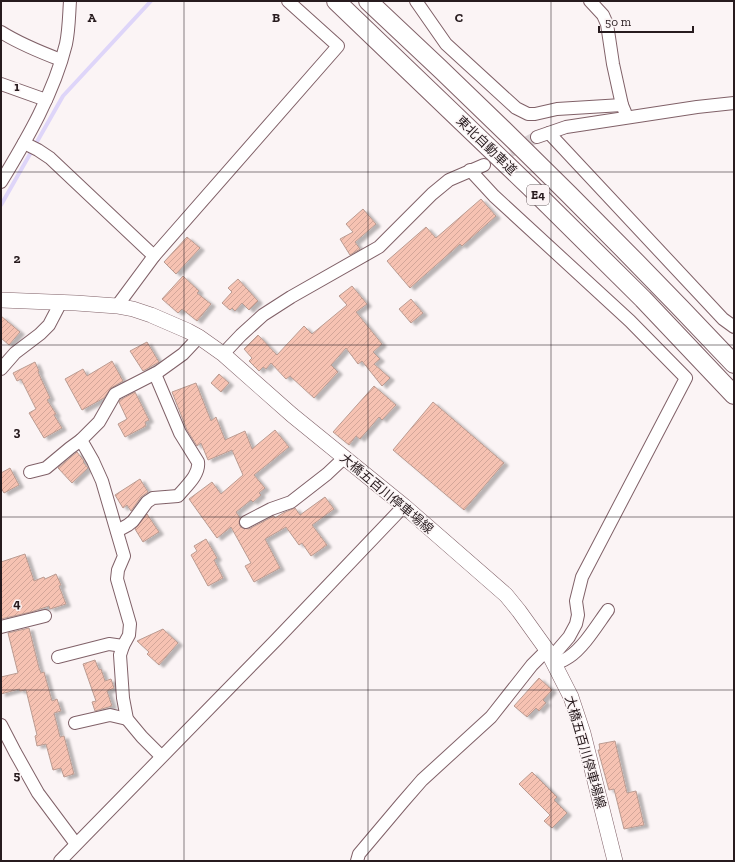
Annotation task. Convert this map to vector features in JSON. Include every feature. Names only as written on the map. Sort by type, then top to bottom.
[{"type":"highway","name":"東北自動車道","points":[[336,1],[530,187],[643,299],[734,395]]},
{"type":"highway","name":"東北自動車道","points":[[368,1],[440,68],[660,285],[734,364]]},
{"type":"main road","name":"大橋五百川停車場線","points":[[1,300],[117,306],[151,315],[199,337],[223,354],[292,415],[470,562],[506,595],[520,611],[551,657],[571,697],[583,733],[615,861]]},
{"type":"street","points":[[1,182],[31,146],[66,44],[69,26],[70,1]]},
{"type":"street","points":[[117,306],[154,256],[338,46],[288,1]]},
{"type":"street","points":[[416,1],[446,44],[516,108],[528,114],[535,114],[557,109],[622,105]]},
{"type":"street","points":[[590,1],[602,15],[607,24],[622,105],[627,118]]},
{"type":"street","points":[[1,32],[20,44],[61,60]]},
{"type":"street","points":[[1,84],[46,100]]},
{"type":"street","points":[[537,137],[566,127],[697,107],[734,103]]},
{"type":"street","points":[[549,133],[723,319],[734,327]]},
{"type":"street","points":[[31,146],[50,158],[154,256]]},
{"type":"street","points":[[223,354],[263,315],[291,297],[379,248],[432,194],[449,180],[484,164]]},
{"type":"street","points":[[470,170],[494,196],[630,320],[686,378],[582,577],[576,601],[578,615],[570,637],[551,657]]},
{"type":"street","points":[[1,369],[15,353],[40,334],[49,325],[61,302]]},
{"type":"street","points":[[30,472],[46,468],[81,440],[99,422],[115,394],[155,374],[183,354],[199,337]]},
{"type":"street","points":[[117,531],[133,521],[147,502],[153,498],[178,496],[199,468],[198,462],[180,433],[155,374]]},
{"type":"street","points":[[81,440],[102,481],[124,556],[118,570],[117,578],[130,624],[129,635],[120,655],[123,698],[127,719],[161,756]]},
{"type":"street","points":[[246,522],[271,509],[291,502],[327,474],[344,458]]},
{"type":"street","points":[[60,861],[277,639],[404,506]]},
{"type":"street","points":[[356,861],[359,854],[422,780],[491,717],[532,665],[551,657],[573,654],[587,639],[608,610]]},
{"type":"street","points":[[1,627],[45,616]]},
{"type":"street","points":[[58,657],[109,644],[123,646]]},
{"type":"street","points":[[76,723],[110,715],[127,719]]},
{"type":"street","points":[[1,725],[38,793],[76,844]]},
{"type":"building","points":[[481,199],[496,216],[462,246],[460,244],[410,288],[387,261],[426,227],[436,238]]},
{"type":"building","points":[[363,209],[376,224],[355,242],[360,249],[350,255],[340,239],[353,232],[346,224]]},
{"type":"building","points":[[187,237],[200,248],[176,274],[164,262]]},
{"type":"building","points":[[183,276],[199,291],[197,293],[211,304],[197,321],[182,309],[178,313],[162,299]]},
{"type":"building","points":[[238,279],[258,301],[249,310],[242,303],[235,311],[232,308],[230,310],[222,303],[232,292],[228,288]]},
{"type":"building","points":[[352,286],[367,304],[356,312],[382,344],[373,352],[380,359],[374,364],[390,378],[382,386],[362,361],[358,364],[346,348],[331,365],[338,372],[314,398],[290,376],[286,379],[271,363],[266,369],[263,367],[259,371],[249,361],[252,358],[244,349],[258,335],[277,355],[304,326],[312,334],[347,305],[339,296]]},
{"type":"building","points":[[411,299],[423,313],[411,323],[399,309]]},
{"type":"building","points":[[1,316],[20,332],[9,345],[1,338]]},
{"type":"building","points":[[147,342],[159,362],[143,371],[130,351]]},
{"type":"building","points":[[112,361],[123,381],[111,388],[104,398],[82,410],[65,379],[83,369],[87,376]]},
{"type":"building","points":[[35,362],[50,398],[47,400],[56,414],[54,415],[62,428],[44,438],[29,413],[36,409],[21,379],[17,381],[13,373]]},
{"type":"building","points":[[219,374],[229,383],[221,392],[211,383]]},
{"type":"building","points":[[196,383],[211,421],[216,417],[225,440],[245,431],[252,449],[275,430],[289,447],[254,475],[265,488],[259,493],[261,495],[253,502],[251,500],[236,512],[240,518],[240,526],[242,528],[249,529],[274,516],[275,518],[295,508],[300,515],[325,497],[334,509],[312,525],[327,545],[311,556],[302,543],[299,545],[286,527],[265,539],[280,568],[254,582],[245,566],[251,563],[231,527],[217,538],[189,499],[212,482],[221,494],[243,475],[232,450],[208,460],[201,443],[197,446],[187,430],[172,392]]},
{"type":"building","points":[[374,386],[396,405],[382,420],[379,417],[360,439],[356,436],[349,445],[333,432]]},
{"type":"building","points":[[135,392],[149,420],[145,422],[146,426],[125,437],[118,424],[127,419],[119,402]]},
{"type":"building","points":[[433,402],[504,463],[464,510],[393,450]]},
{"type":"building","points":[[77,452],[88,468],[72,483],[58,468]]},
{"type":"building","points":[[10,468],[19,485],[4,493],[1,488],[1,473]]},
{"type":"building","points":[[140,479],[148,492],[141,497],[131,511],[127,505],[123,508],[115,495]]},
{"type":"building","points":[[147,514],[159,532],[143,542],[135,529]]},
{"type":"building","points":[[206,539],[217,558],[214,560],[223,578],[208,586],[191,555],[197,551],[194,546]]},
{"type":"building","points":[[25,554],[34,581],[44,577],[45,579],[56,574],[61,585],[59,586],[66,604],[50,609],[49,606],[1,619],[1,562]]},
{"type":"building","points":[[29,628],[39,668],[41,673],[44,672],[52,701],[57,699],[61,711],[54,713],[60,737],[64,736],[74,774],[64,777],[61,768],[53,770],[46,744],[37,746],[35,736],[37,735],[26,690],[20,691],[19,689],[1,694],[1,677],[18,673],[8,633]]},
{"type":"building","points":[[163,629],[178,643],[159,665],[147,654],[149,652],[137,641]]},
{"type":"building","points":[[95,660],[99,670],[101,669],[105,681],[111,679],[114,688],[107,691],[112,706],[95,711],[92,702],[96,701],[83,664]]},
{"type":"building","points":[[539,678],[552,690],[543,700],[546,703],[539,711],[536,708],[527,717],[514,706]]},
{"type":"building","points":[[615,741],[627,793],[636,791],[644,825],[624,829],[614,789],[609,790],[598,750],[600,750],[599,744]]},
{"type":"building","points":[[532,772],[557,797],[554,800],[567,813],[552,828],[544,821],[550,815],[519,784]]},
{"type":"waterway","points":[[1,205],[63,96],[151,1]]},
{"type":"tunnel","points":[[494,160],[537,137]]}]
